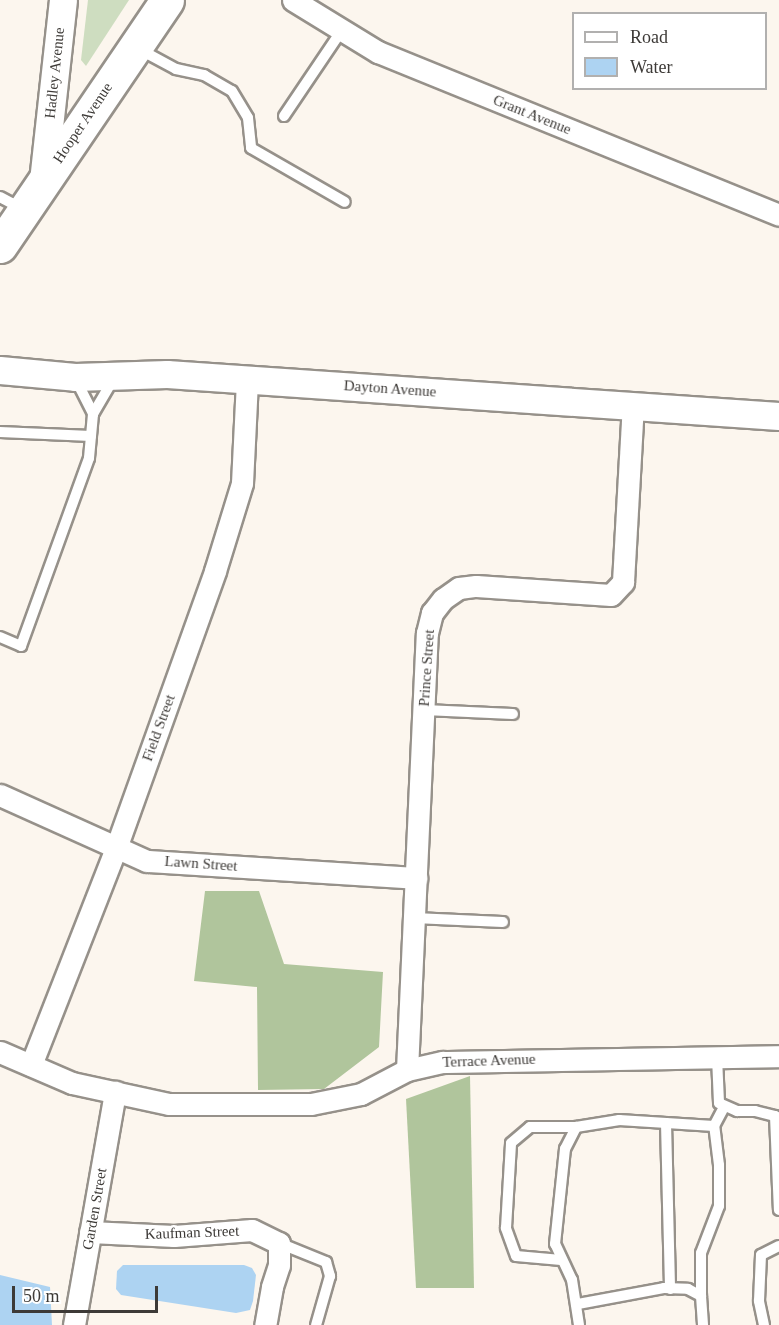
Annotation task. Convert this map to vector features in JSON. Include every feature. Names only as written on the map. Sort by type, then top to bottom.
[{"type":"main road","name":"Hooper Avenue","points":[[0,246],[12,203],[43,181],[167,0]]},
{"type":"street","name":"Hadley Avenue","points":[[43,181],[63,0]]},
{"type":"street","name":"Grant Avenue","points":[[293,0],[378,52],[779,215]]},
{"type":"street","name":"Dayton Avenue","points":[[0,370],[75,377],[166,374],[779,416]]},
{"type":"street","name":"Field Street","points":[[31,1065],[116,848],[215,571],[242,483],[247,380]]},
{"type":"street","name":"Prince Street","points":[[407,1070],[427,633],[432,613],[443,599],[459,588],[476,586],[611,595],[623,582],[633,405]]},
{"type":"street","name":"Lawn Street","points":[[0,795],[147,861],[416,878]]},
{"type":"street","name":"Terrace Avenue","points":[[0,1052],[72,1083],[169,1104],[311,1104],[361,1094],[407,1070],[443,1062],[779,1056]]},
{"type":"street","name":"Garden Street","points":[[74,1325],[115,1092]]},
{"type":"street","name":"Kaufman Street","points":[[90,1232],[174,1236],[252,1230],[279,1244]]},
{"type":"street","points":[[265,1325],[279,1265],[279,1244]]},
{"type":"lane","points":[[284,116],[342,30]]},
{"type":"lane","points":[[135,46],[176,69],[204,75],[232,91],[248,118],[251,148],[345,202]]},
{"type":"lane","points":[[0,637],[21,646],[89,458],[93,414],[115,376]]},
{"type":"lane","points":[[75,377],[93,414]]},
{"type":"lane","points":[[0,432],[91,436]]},
{"type":"lane","points":[[424,710],[513,714]]},
{"type":"lane","points":[[414,918],[503,922]]},
{"type":"lane","points":[[717,1057],[719,1103],[724,1107],[775,1116],[778,1210]]},
{"type":"lane","points":[[703,1325],[701,1253],[719,1206],[719,1165],[714,1126],[724,1107]]},
{"type":"lane","points":[[561,1260],[516,1256],[506,1228],[511,1143],[530,1127],[576,1127],[619,1120],[714,1126]]},
{"type":"lane","points":[[666,1124],[670,1288]]},
{"type":"lane","points":[[576,1127],[566,1149],[555,1244],[572,1280],[578,1304],[579,1325]]},
{"type":"lane","points":[[279,1244],[326,1262],[330,1276],[316,1325]]},
{"type":"lane","points":[[764,1325],[759,1301],[761,1256],[779,1246]]},
{"type":"lane","points":[[578,1304],[670,1288],[688,1289],[701,1296]]},
{"type":"green space","points":[[88,0],[129,0],[86,66],[81,60]]},
{"type":"green space","points":[[205,891],[259,891],[284,964],[383,972],[379,1047],[324,1089],[258,1090],[257,987],[194,981]]},
{"type":"green space","points":[[470,1076],[474,1288],[416,1288],[406,1099]]},
{"type":"water","points":[[123,1265],[244,1265],[252,1268],[256,1275],[253,1301],[250,1310],[236,1313],[121,1295],[116,1289],[117,1271]]},
{"type":"water","points":[[0,1275],[50,1287],[52,1325],[0,1325]]}]
